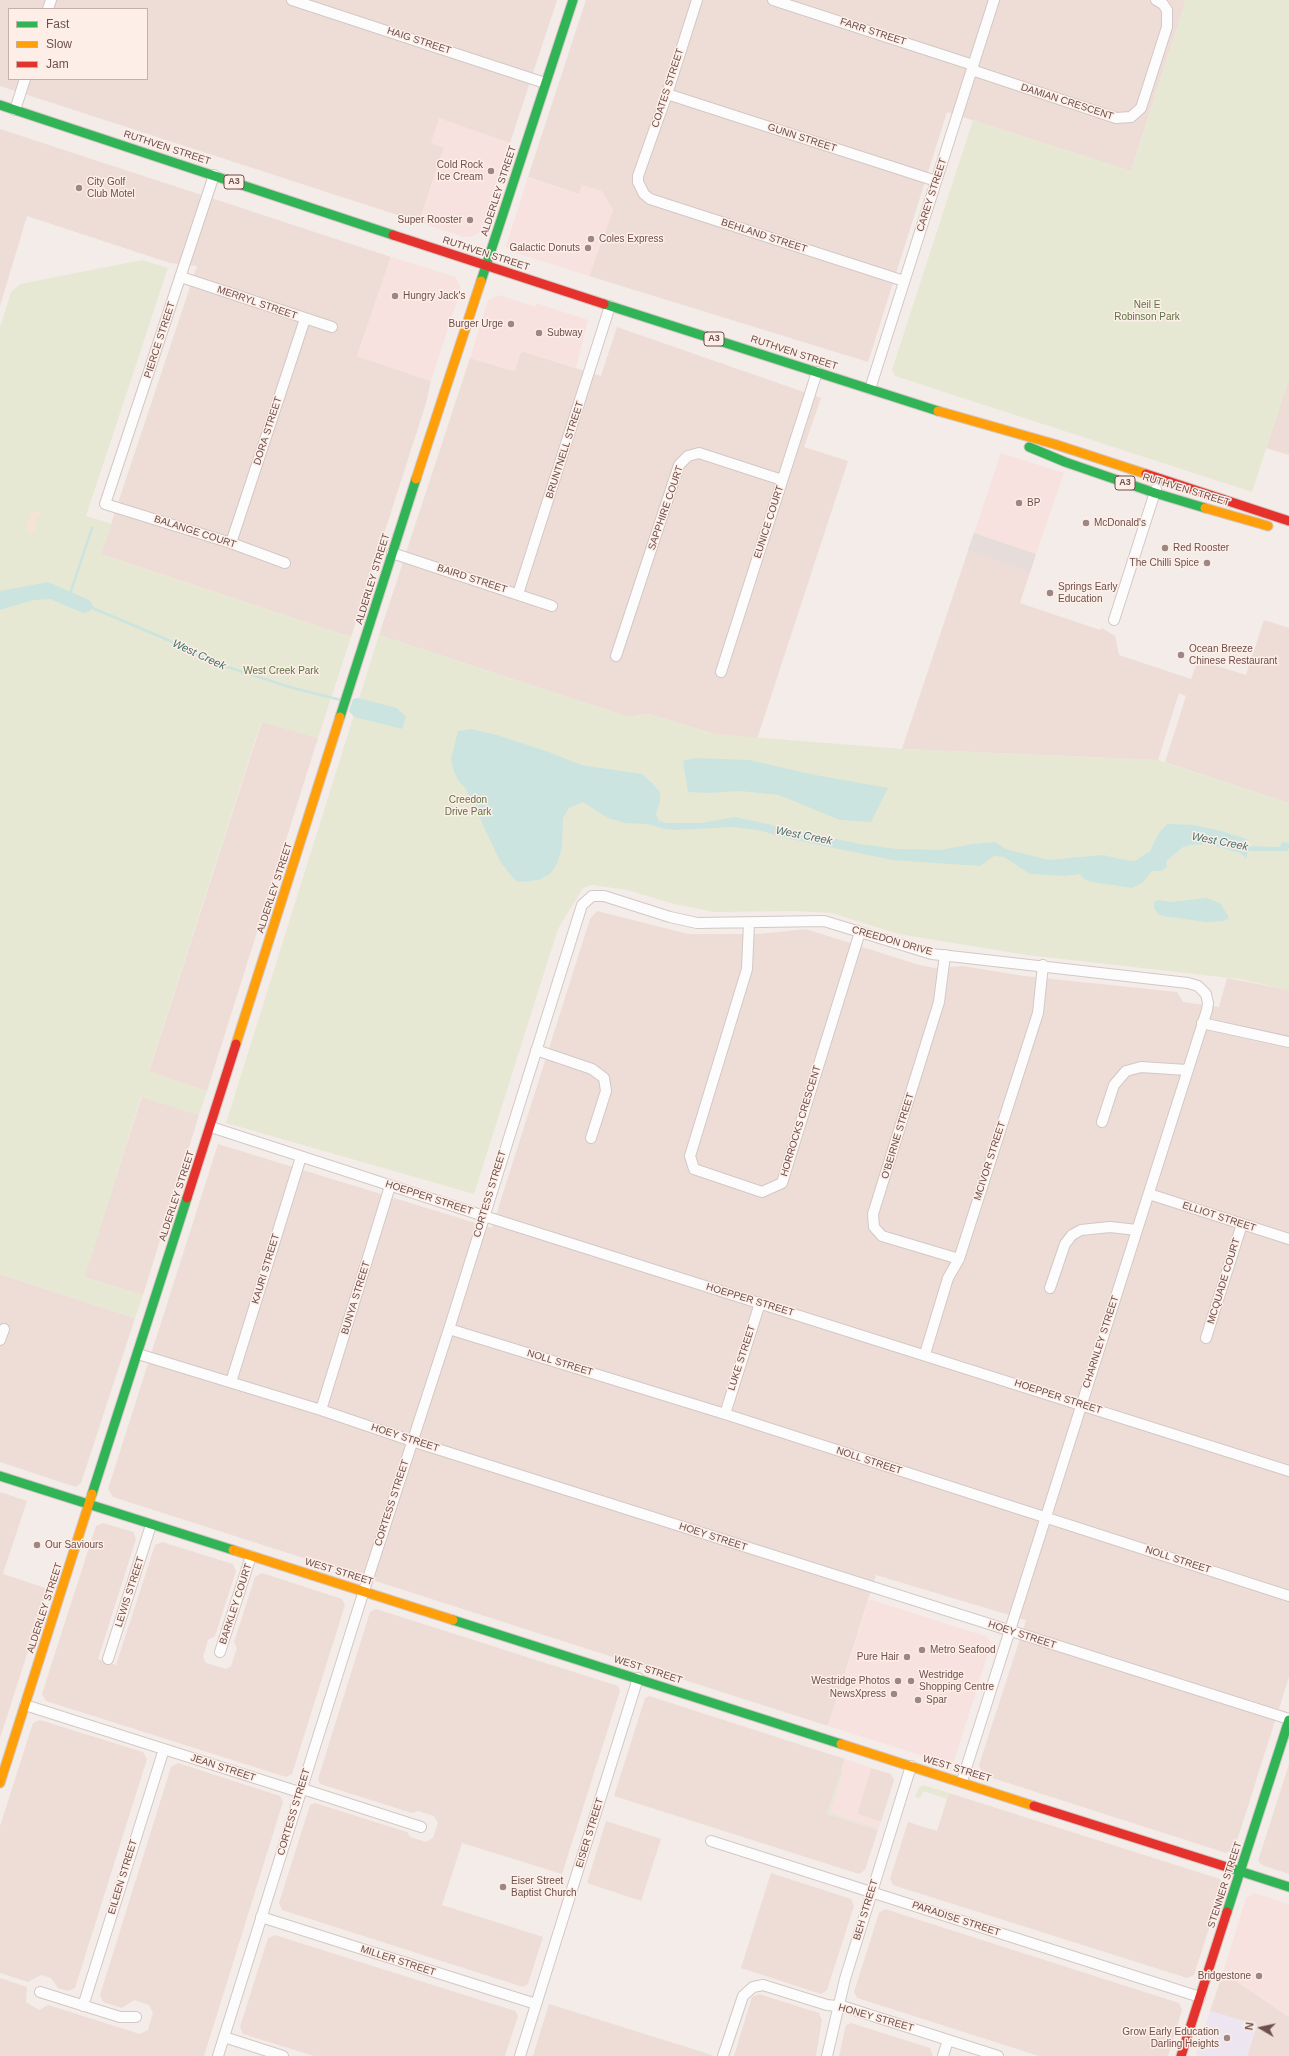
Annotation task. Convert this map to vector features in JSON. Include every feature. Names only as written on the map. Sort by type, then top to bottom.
[{"type":"main road","name":"ALDERLEY STREET","points":[[0,1783],[4,1754],[25,1705],[90,1505],[392,553],[573,0]]},
{"type":"main road","name":"RUTHVEN STREET","points":[[0,105],[486,266],[966,420],[1054,444],[1289,521]]},
{"type":"main road","name":"RUTHVEN STREET","points":[[966,420],[1065,462],[1155,493],[1274,528]]},
{"type":"main road","name":"WEST STREET","points":[[0,1476],[962,1781],[1289,1887]]},
{"type":"main road","name":"STENNER STREET","points":[[1181,2056],[1289,1720]]},
{"type":"street","name":"HAIG STREET","points":[[292,0],[546,83]]},
{"type":"street","name":"COATES STREET","points":[[638,176],[667,94],[697,0]]},
{"type":"street","name":"FARR STREET","points":[[773,0],[972,68]]},
{"type":"street","name":"CAREY STREET","points":[[870,389],[994,0]]},
{"type":"street","name":"DAMIAN CRESCENT","points":[[972,68],[1116,118],[1131,117],[1141,108],[1167,27],[1167,10],[1163,4],[1156,0]]},
{"type":"street","points":[[15,110],[25,80]]},
{"type":"street","name":"GUNN STREET","points":[[667,94],[936,181]]},
{"type":"street","name":"PIERCE STREET","points":[[105,504],[214,175]]},
{"type":"street","name":"BEHLAND STREET","points":[[638,176],[640,188],[650,199],[904,281]]},
{"type":"street","name":"MERRYL STREET","points":[[181,277],[332,327]]},
{"type":"street","name":"BRUNTNELL STREET","points":[[518,594],[610,306]]},
{"type":"street","name":"DORA STREET","points":[[231,543],[305,319]]},
{"type":"street","name":"EUNICE COURT","points":[[721,672],[817,372]]},
{"type":"street","name":"SAPPHIRE COURT","points":[[616,656],[679,465],[688,456],[699,453],[782,480]]},
{"type":"street","points":[[1114,620],[1160,478]]},
{"type":"street","name":"BALANGE COURT","points":[[105,504],[231,543],[285,563]]},
{"type":"street","name":"BAIRD STREET","points":[[392,553],[552,606]]},
{"type":"street","name":"CREEDON DRIVE","points":[[582,905],[592,896],[604,896],[670,917],[697,923],[824,921],[932,954],[1188,982],[1198,986],[1206,994]]},
{"type":"street","name":"CORTESS STREET","points":[[218,2056],[363,1592],[449,1329],[582,905]]},
{"type":"street","name":"HORROCKS CRESCENT","points":[[749,923],[747,969],[690,1156],[694,1169],[762,1192],[782,1183],[860,932]]},
{"type":"street","name":"O'BEIRNE STREET","points":[[945,955],[939,1002],[873,1214],[874,1227],[882,1236],[959,1259]]},
{"type":"street","name":"MCIVOR STREET","points":[[925,1354],[948,1278],[959,1259],[1038,1013],[1043,965]]},
{"type":"street","name":"CHARNLEY STREET","points":[[962,1781],[1202,1024],[1208,1003],[1206,994]]},
{"type":"street","points":[[1202,1024],[1289,1042]]},
{"type":"street","points":[[536,1050],[592,1069],[604,1078],[606,1091],[591,1138]]},
{"type":"street","points":[[1102,1122],[1114,1085],[1126,1071],[1141,1067],[1187,1070]]},
{"type":"street","name":"HOEPPER STREET","points":[[211,1127],[484,1216],[925,1354],[1289,1471]]},
{"type":"street","name":"KAURI STREET","points":[[231,1382],[301,1157]]},
{"type":"street","name":"BUNYA STREET","points":[[321,1410],[390,1186]]},
{"type":"street","name":"ELLIOT STREET","points":[[1149,1194],[1289,1239]]},
{"type":"street","name":"MCQUADE COURT","points":[[1206,1338],[1242,1224]]},
{"type":"street","points":[[1050,1288],[1065,1244],[1072,1235],[1081,1230],[1110,1227],[1137,1230]]},
{"type":"street","name":"LUKE STREET","points":[[725,1414],[760,1303]]},
{"type":"street","points":[[0,1340],[4,1329]]},
{"type":"street","name":"NOLL STREET","points":[[449,1329],[725,1414],[1289,1596]]},
{"type":"street","name":"HOEY STREET","points":[[138,1354],[321,1410],[412,1441],[1289,1720]]},
{"type":"street","name":"LEWIS STREET","points":[[108,1659],[151,1525]]},
{"type":"street","name":"BARKLEY COURT","points":[[220,1652],[251,1556]]},
{"type":"street","name":"EISER STREET","points":[[520,2056],[638,1678]]},
{"type":"street","name":"JEAN STREET","points":[[25,1705],[296,1791],[306,1790],[421,1826]]},
{"type":"street","name":"EILEEN STREET","points":[[83,2006],[164,1749]]},
{"type":"street","name":"BEH STREET","points":[[827,2056],[837,2006],[911,1766]]},
{"type":"street","name":"PARADISE STREET","points":[[711,1841],[1200,1997]]},
{"type":"street","name":"MILLER STREET","points":[[261,1917],[536,2004]]},
{"type":"street","name":"HONEY STREET","points":[[723,2056],[745,1992],[753,1987],[763,1985],[827,2005],[845,2007],[998,2056]]},
{"type":"street","points":[[40,1992],[120,2017],[136,2017]]},
{"type":"street","points":[[224,2037],[283,2056]]},
{"type":"street","points":[[943,2056],[948,2040]]},
{"type":"shaded area","points":[[0,0],[557,0],[510,143],[439,119],[444,148],[419,222],[0,86]]},
{"type":"shaded area","points":[[586,0],[1186,0],[1131,171],[947,112],[868,362],[589,276],[613,210],[579,194],[528,177]]},
{"type":"shaded area","points":[[439,118],[510,143],[482,229],[479,233],[470,237],[464,237],[419,222],[444,148],[431,143]]},
{"type":"shaded area","points":[[0,129],[391,257],[357,356],[431,381],[426,403],[351,637],[101,554],[197,266],[170,263],[27,216],[0,306]]},
{"type":"shaded area","points":[[528,177],[579,194],[582,185],[602,191],[613,210],[589,276],[510,251],[506,246]]},
{"type":"shaded area","points":[[391,257],[456,277],[461,289],[431,381],[357,356]]},
{"type":"shaded area","points":[[499,295],[535,307],[536,303],[588,320],[576,368],[521,351],[515,371],[470,358],[488,300]]},
{"type":"shaded area","points":[[617,327],[821,398],[804,447],[848,461],[757,739],[715,734],[648,714],[628,717],[379,635],[470,358],[514,371],[521,351],[601,376]]},
{"type":"shaded area","points":[[1289,378],[1289,455],[1266,448]]},
{"type":"shaded area","name":"BP","points":[[1001,453],[1064,473],[1036,554],[974,533]]},
{"type":"shaded area","points":[[974,533],[1036,554],[1020,603],[1100,630],[1102,628],[1115,636],[1119,655],[1191,679],[1198,660],[1246,675],[1264,620],[1289,628],[1289,803],[1165,762],[1186,696],[1179,693],[1158,760],[902,749]]},
{"type":"shaded area","points":[[974,533],[1036,554],[1030,572],[968,550]]},
{"type":"shaded area","points":[[262,721],[318,738],[207,1091],[149,1072]]},
{"type":"shaded area","points":[[597,911],[688,934],[759,934],[806,929],[919,965],[935,968],[963,966],[1024,976],[1177,992],[1183,1002],[1219,1007],[1227,978],[1289,990],[1289,1677],[1235,1847],[1231,1850],[1226,1853],[983,1775],[979,1765],[1026,1620],[876,1575],[828,1726],[113,1497],[108,1489],[218,1144],[492,1228],[590,919]]},
{"type":"shaded area","points":[[142,1096],[199,1115],[143,1295],[84,1277]]},
{"type":"shaded area","points":[[0,1274],[135,1318],[81,1483],[76,1487],[0,1462]]},
{"type":"shaded area","points":[[0,1492],[27,1501],[3,1574],[48,1589],[0,1738]]},
{"type":"shaded area","points":[[103,1523],[133,1532],[136,1539],[98,1659],[116,1665],[155,1545],[162,1542],[233,1564],[236,1571],[215,1636],[208,1640],[203,1657],[206,1663],[226,1669],[231,1666],[237,1648],[234,1642],[255,1577],[262,1573],[342,1599],[345,1605],[292,1774],[286,1777],[46,1701],[42,1694],[64,1625],[96,1526]]},
{"type":"shaded area","name":"Westridge Shopping Centre","points":[[869,1599],[988,1637],[991,1644],[954,1761],[949,1764],[828,1726]]},
{"type":"shaded area","points":[[376,1609],[618,1686],[620,1691],[562,1874],[462,1843],[442,1905],[543,1937],[528,1984],[523,1987],[282,1910],[279,1903],[310,1805],[315,1803],[407,1832],[410,1837],[426,1842],[433,1838],[438,1823],[434,1816],[418,1811],[412,1813],[320,1784],[318,1779],[370,1612]]},
{"type":"shaded area","points":[[649,1696],[845,1759],[827,1814],[878,1830],[865,1870],[859,1874],[614,1796],[645,1698]]},
{"type":"shaded area","points":[[40,1720],[143,1752],[147,1759],[75,1988],[68,1991],[58,1988],[51,1978],[41,1975],[28,1982],[0,1973],[0,1826],[33,1723]]},
{"type":"shaded area","points":[[845,1759],[871,1768],[857,1814],[881,1822],[878,1830],[827,1814]]},
{"type":"shaded area","points":[[178,1763],[280,1796],[283,1802],[204,2056],[0,2056],[0,1978],[27,1987],[26,2002],[39,2010],[48,2005],[140,2034],[148,2030],[153,2013],[149,2005],[134,2000],[122,2008],[103,2002],[100,1995],[171,1767]]},
{"type":"shaded area","points":[[1289,1764],[1289,1874],[1262,1865],[1258,1861]]},
{"type":"shaded area","points":[[871,1768],[891,1774],[894,1780],[881,1822],[857,1814]]},
{"type":"shaded area","points":[[949,1793],[1220,1879],[1223,1885],[1194,1975],[1187,1978],[893,1885],[890,1879],[908,1822],[937,1831]]},
{"type":"shaded area","points":[[606,1821],[661,1839],[641,1901],[587,1883]]},
{"type":"shaded area","points":[[771,1873],[851,1899],[854,1906],[827,1990],[821,1994],[741,1968]]},
{"type":"shaded area","name":"Bridgestone","points":[[1254,1893],[1289,1904],[1289,2017],[1223,1972],[1246,1898]]},
{"type":"shaded area","points":[[885,1909],[1179,2003],[1182,2010],[1168,2056],[1039,2056],[857,1998],[854,1992],[879,1913]]},
{"type":"shaded area","points":[[275,1935],[515,2011],[518,2016],[505,2056],[314,2056],[243,2034],[240,2027],[268,1938]]},
{"type":"shaded area","points":[[1223,1972],[1289,2017],[1289,2056],[1247,2056],[1257,2025],[1210,2011]]},
{"type":"shaded area","points":[[759,1994],[819,2013],[822,2020],[816,2056],[734,2056],[752,1997]]},
{"type":"shaded area","points":[[549,2004],[712,2055],[712,2056],[533,2056]]},
{"type":"shaded area","name":"Grow Early Education Darling Heights","points":[[1210,2011],[1257,2025],[1247,2056],[1197,2056],[1196,2054]]},
{"type":"shaded area","points":[[851,2023],[930,2048],[933,2056],[839,2056],[846,2025]]},
{"type":"green space","name":"Neil E Robinson Park","points":[[1186,0],[1289,0],[1289,378],[1252,492],[895,376],[892,370],[973,120],[1131,171]]},
{"type":"green space","name":"West Creek Park","points":[[142,260],[168,268],[86,516],[112,524],[101,554],[351,637],[318,738],[261,722],[149,1071],[207,1091],[199,1115],[141,1097],[85,1277],[143,1295],[135,1318],[0,1274],[0,327],[11,292],[20,284]]},
{"type":"green space","name":"Creedon Drive Park","points":[[379,635],[628,717],[648,714],[715,734],[902,749],[1158,760],[1289,803],[1289,990],[1239,979],[1027,955],[898,934],[831,913],[794,911],[715,912],[674,904],[627,890],[592,885],[583,888],[558,929],[474,1194],[226,1123]]},
{"type":"green space","points":[[841,1770],[843,1771],[830,1813],[878,1830],[827,1814]]},
{"type":"green space","points":[[923,1785],[949,1793],[947,1799],[923,1791],[920,1798],[915,1797],[919,1788]]},
{"type":"sand","points":[[36,511],[40,512],[40,515],[35,521],[36,530],[32,534],[27,531],[26,526],[30,514]]},
{"type":"water","points":[[48,582],[89,600],[93,605],[90,611],[83,613],[50,599],[33,600],[0,610],[0,591]]},
{"type":"water","points":[[358,698],[397,708],[406,717],[402,729],[354,717],[349,711],[353,699]]},
{"type":"water","points":[[471,729],[497,735],[546,751],[581,765],[642,774],[660,792],[660,801],[656,814],[659,821],[667,823],[701,823],[735,817],[772,825],[783,830],[897,849],[940,850],[995,842],[1006,849],[1048,860],[1103,855],[1135,861],[1150,851],[1159,833],[1167,824],[1194,825],[1221,831],[1247,839],[1248,846],[1280,847],[1282,842],[1289,843],[1289,848],[1287,851],[1248,851],[1246,858],[1240,853],[1209,844],[1190,845],[1183,847],[1166,861],[1167,867],[1161,871],[1152,871],[1142,883],[1132,888],[1092,882],[1084,879],[1080,874],[1065,876],[1030,874],[1004,857],[994,856],[980,866],[892,860],[786,838],[758,830],[733,827],[676,830],[665,829],[647,824],[625,823],[608,818],[583,802],[569,808],[563,818],[562,848],[557,864],[550,874],[539,880],[519,882],[515,880],[501,863],[466,789],[458,780],[453,769],[451,759],[458,731]]},
{"type":"water","points":[[694,758],[749,760],[815,775],[888,788],[871,822],[840,820],[779,795],[740,791],[705,793],[688,792],[683,761]]},
{"type":"water","points":[[1207,898],[1221,904],[1229,918],[1224,921],[1206,922],[1163,916],[1158,914],[1154,908],[1154,903],[1157,900],[1171,902]]},
{"type":"waterway","points":[[70,594],[92,528]]},
{"type":"waterway","name":"West Creek","points":[[90,607],[168,640],[212,662],[293,688],[341,700]]},
{"type":"traffic: fast","points":[[481,281],[573,0]]},
{"type":"traffic: fast","points":[[0,105],[393,235]]},
{"type":"traffic: fast","points":[[604,304],[938,411]]},
{"type":"traffic: fast","points":[[1029,447],[1065,462],[1155,493],[1205,508]]},
{"type":"traffic: fast","points":[[340,717],[416,479]]},
{"type":"traffic: fast","points":[[92,1494],[187,1198]]},
{"type":"traffic: fast","points":[[0,1476],[233,1550]]},
{"type":"traffic: fast","points":[[453,1620],[841,1744]]},
{"type":"traffic: fast","points":[[1227,1912],[1289,1720]]},
{"type":"traffic: fast","points":[[1230,1868],[1289,1887]]},
{"type":"traffic: slow","points":[[416,479],[481,281]]},
{"type":"traffic: slow","points":[[938,411],[1054,444],[1146,474]]},
{"type":"traffic: slow","points":[[1205,508],[1268,526]]},
{"type":"traffic: slow","points":[[236,1044],[340,717]]},
{"type":"traffic: slow","points":[[0,1783],[92,1494]]},
{"type":"traffic: slow","points":[[233,1550],[453,1620]]},
{"type":"traffic: slow","points":[[841,1744],[1034,1806]]},
{"type":"traffic: jam","points":[[393,235],[604,304]]},
{"type":"traffic: jam","points":[[1146,474],[1289,521]]},
{"type":"traffic: jam","points":[[187,1198],[236,1044]]},
{"type":"traffic: jam","points":[[1034,1806],[1230,1868]]},
{"type":"traffic: jam","points":[[1181,2056],[1227,1912]]},
{"type":"place","name":"Cold Rock Ice Cream","points":[[491,171]]},
{"type":"place","name":"City Golf Club Motel","points":[[79,188]]},
{"type":"place","name":"Super Rooster","points":[[470,220]]},
{"type":"place","name":"Coles Express","points":[[591,239]]},
{"type":"place","name":"Galactic Donuts","points":[[588,248]]},
{"type":"place","name":"Hungry Jack's","points":[[395,296]]},
{"type":"place","name":"Burger Urge","points":[[511,324]]},
{"type":"place","name":"Subway","points":[[539,333]]},
{"type":"place","name":"BP","points":[[1019,503]]},
{"type":"place","name":"McDonald's","points":[[1086,523]]},
{"type":"place","name":"Red Rooster","points":[[1165,548]]},
{"type":"place","name":"The Chilli Spice","points":[[1207,563]]},
{"type":"place","name":"Springs Early Education","points":[[1050,593]]},
{"type":"place","name":"Ocean Breeze Chinese Restaurant","points":[[1181,655]]},
{"type":"place","name":"Our Saviours","points":[[37,1545]]},
{"type":"place","name":"Metro Seafood","points":[[922,1650]]},
{"type":"place","name":"Pure Hair","points":[[907,1657]]},
{"type":"place","name":"Westridge Photos","points":[[898,1681]]},
{"type":"place","name":"Westridge Shopping Centre","points":[[911,1681]]},
{"type":"place","name":"NewsXpress","points":[[894,1694]]},
{"type":"place","name":"Spar","points":[[918,1700]]},
{"type":"place","name":"Eiser Street Baptist Church","points":[[503,1887]]},
{"type":"place","name":"Bridgestone","points":[[1259,1976]]},
{"type":"place","name":"Grow Early Education Darling Heights","points":[[1227,2038]]}]
